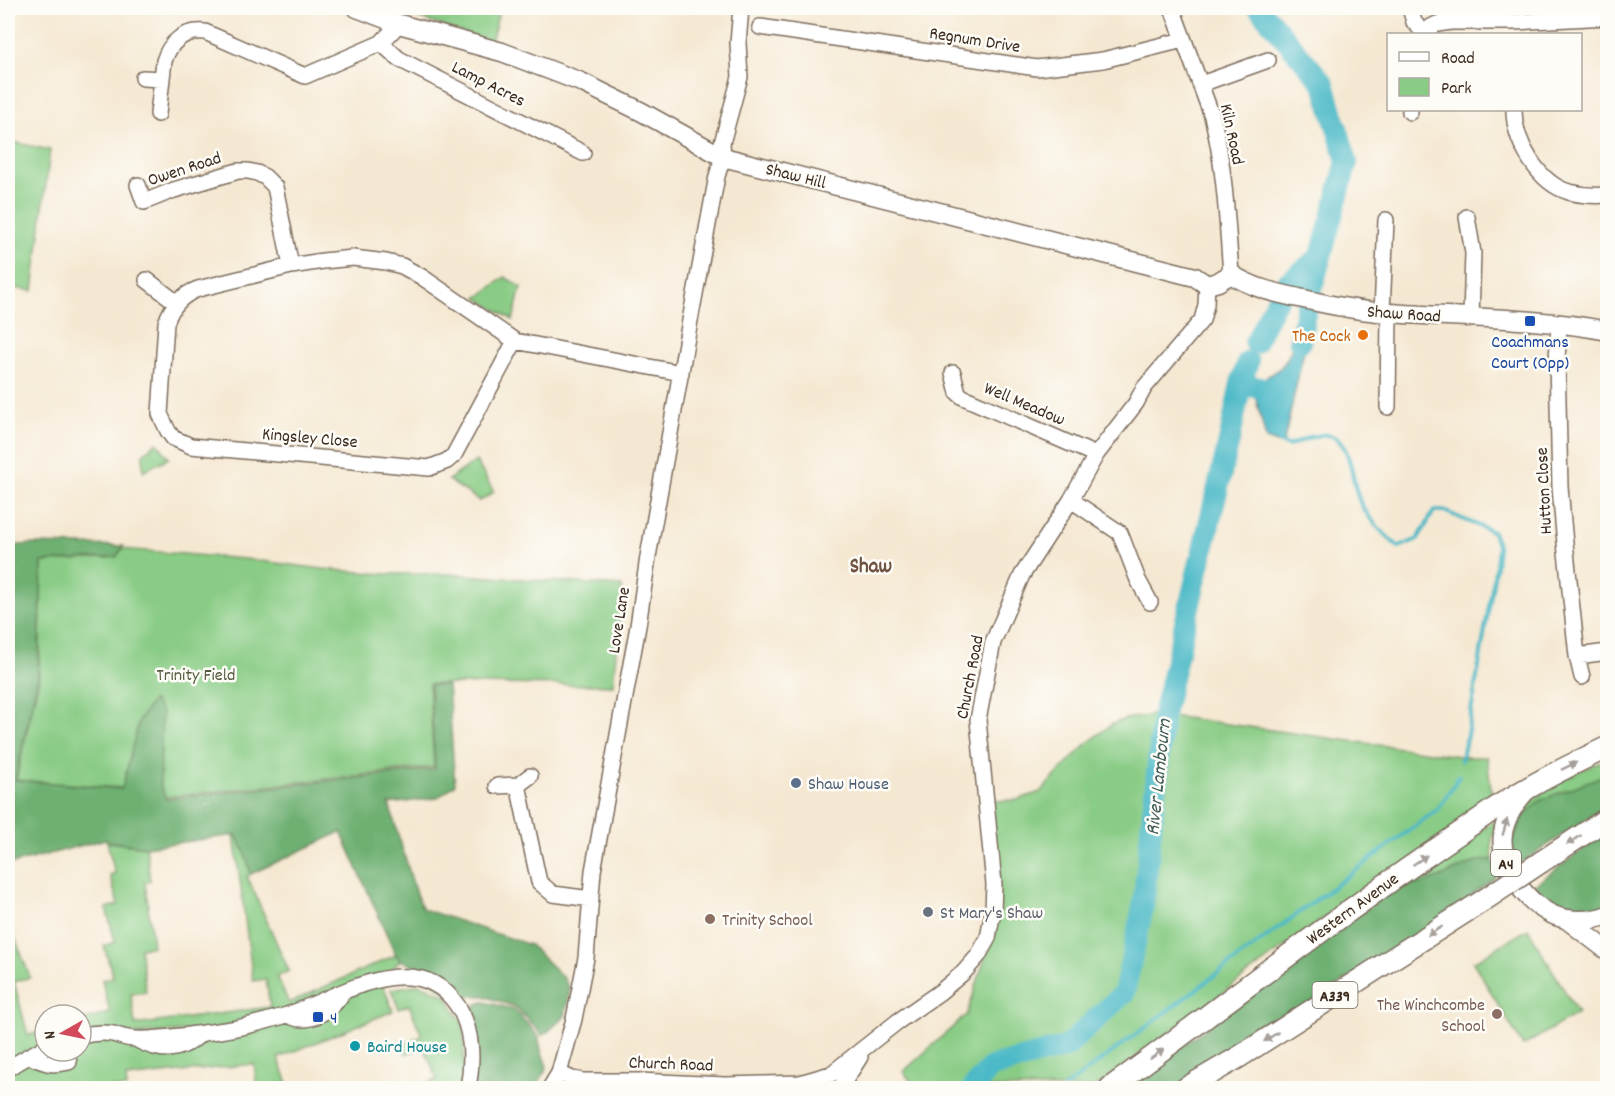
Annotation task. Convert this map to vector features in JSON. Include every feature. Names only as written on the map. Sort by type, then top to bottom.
[{"type":"highway","name":"Western Avenue","points":[[1110,1089],[1346,912],[1503,804],[1530,786],[1608,747]]},
{"type":"highway","name":"A339","points":[[1186,1089],[1484,900],[1608,818]]},
{"type":"main road","name":"Shaw Hill","points":[[357,8],[399,24],[502,52],[581,82],[642,112],[723,157],[1195,277],[1208,285]]},
{"type":"main road","points":[[1208,285],[1231,274]]},
{"type":"main road","name":"Shaw Road","points":[[1231,274],[1244,283],[1268,291],[1326,304],[1386,313],[1517,320],[1608,331]]},
{"type":"main road","name":"A4","points":[[1530,786],[1509,814],[1504,828],[1502,844],[1507,866],[1520,887],[1541,908],[1552,915],[1566,919],[1586,920],[1608,915]]},
{"type":"main road","name":"A4","points":[[1566,919],[1608,951]]},
{"type":"street","name":"Love Lane","points":[[550,1089],[559,1073],[574,1019],[586,958],[593,871],[638,626],[648,557],[717,176],[723,157],[722,143],[741,77],[738,53],[741,8]]},
{"type":"street","name":"Kiln Road","points":[[1172,8],[1201,84],[1216,133],[1224,189],[1231,274]]},
{"type":"street","points":[[1410,8],[1414,22],[1424,33]]},
{"type":"street","points":[[1426,33],[1431,27],[1442,23],[1514,28],[1601,14]]},
{"type":"street","points":[[158,114],[166,53],[171,45],[185,34],[198,31],[305,76],[381,43],[399,24]]},
{"type":"street","name":"Regnum Drive","points":[[760,27],[1037,68],[1103,60],[1183,40]]},
{"type":"street","name":"Lamp Acres","points":[[381,43],[399,59],[583,153]]},
{"type":"street","points":[[1201,84],[1268,60]]},
{"type":"street","points":[[143,78],[162,79]]},
{"type":"street","points":[[1514,111],[1520,141],[1524,149],[1532,164],[1550,182],[1569,192],[1608,195]]},
{"type":"street","name":"Owen Road","points":[[138,185],[144,201],[238,171],[248,171],[265,177],[275,188],[291,267]]},
{"type":"street","points":[[1467,217],[1473,253],[1472,317]]},
{"type":"street","points":[[1386,220],[1388,406]]},
{"type":"street","points":[[147,280],[177,303],[184,295],[198,289],[291,267],[353,258],[373,260],[402,266],[422,277],[515,341],[681,373]]},
{"type":"street","name":"Church Road","points":[[559,1073],[583,1081],[783,1086],[800,1083],[831,1074],[897,1022],[940,992],[964,972],[978,956],[988,938],[993,911],[994,884],[978,720],[993,642],[1022,575],[1071,500],[1096,455],[1136,403],[1144,388],[1202,320],[1208,285]]},
{"type":"street","name":"Kingsley Close","points":[[177,303],[166,323],[160,414],[173,438],[191,446],[429,468],[447,461],[454,455],[515,341]]},
{"type":"street","name":"Hutton Close","points":[[1559,324],[1557,360],[1560,487],[1577,656],[1582,677]]},
{"type":"street","name":"Well Meadow","points":[[953,374],[958,393],[963,397],[1096,455]]},
{"type":"street","points":[[1071,500],[1120,533],[1138,580],[1150,602]]},
{"type":"street","points":[[1577,656],[1608,652]]},
{"type":"street","points":[[497,786],[524,781],[538,882],[553,894],[591,899]]},
{"type":"street","points":[[93,1034],[102,1033],[136,1040],[202,1033],[286,1015],[373,980],[400,976],[423,979],[452,998],[466,1025],[470,1048],[468,1089]]},
{"type":"street","name":"Church Road","points":[[840,1089],[866,1046]]},
{"type":"street","points":[[8,1068],[33,1053]]},
{"type":"street","points":[[28,1056],[33,1058]]},
{"type":"street","points":[[46,1063],[55,1065],[64,1063]]},
{"type":"green space","points":[[388,8],[500,8],[491,42]]},
{"type":"green space","points":[[8,141],[50,150],[33,291],[8,287]]},
{"type":"green space","points":[[505,277],[521,287],[513,320],[477,298]]},
{"type":"green space","points":[[157,442],[169,458],[143,471],[143,454]]},
{"type":"green space","points":[[476,461],[494,492],[480,501],[448,480]]},
{"type":"green space","points":[[34,544],[124,546],[116,557],[42,562],[38,677],[15,780],[122,789],[139,720],[153,700],[162,713],[160,784],[166,799],[435,769],[430,685],[448,685],[455,785],[437,798],[389,804],[416,894],[423,909],[530,945],[563,977],[570,989],[565,1016],[543,1036],[516,1007],[484,996],[453,996],[424,977],[425,970],[400,960],[341,832],[251,874],[244,850],[236,835],[146,847],[106,839],[8,865],[8,546]]},
{"type":"green space","name":"Trinity Field","points":[[122,549],[386,574],[448,574],[622,586],[613,685],[429,684],[434,767],[167,797],[151,784],[122,788],[16,780],[39,678],[42,562],[116,557]]},
{"type":"green space","points":[[1155,712],[1163,715],[1466,757],[1487,757],[1493,805],[1321,920],[1094,1088],[917,1088],[903,1072],[967,1014],[999,914],[992,801],[1017,800],[1040,792],[1085,745],[1112,724]]},
{"type":"green space","points":[[1607,759],[1607,774],[1541,801],[1524,816],[1512,842],[1514,827],[1522,813],[1533,801],[1562,780]]},
{"type":"green space","points":[[1607,774],[1607,806],[1519,864],[1515,858],[1512,842],[1524,816],[1541,800]]},
{"type":"green space","points":[[1499,818],[1492,838],[1493,859],[1471,864],[1428,882],[1396,887]]},
{"type":"green space","points":[[1607,832],[1607,905],[1584,910],[1560,908],[1546,900],[1533,886]]},
{"type":"green space","points":[[234,835],[244,850],[251,874],[247,876],[289,971],[277,977],[289,1003],[396,955],[400,960],[393,968],[391,977],[226,1030],[93,1035],[93,1018],[110,1013],[102,980],[113,977],[104,946],[115,942],[106,908],[118,905],[110,875],[115,873],[107,842],[146,847],[150,881],[145,882],[153,946],[140,948],[146,992],[131,994],[135,1025],[270,1007],[266,979],[253,981]]},
{"type":"green space","points":[[1493,859],[1497,877],[1422,932],[1179,1086],[1175,1088],[1126,1088],[1396,887],[1428,882],[1471,864]]},
{"type":"green space","points":[[8,912],[13,933],[30,977],[14,982],[28,1035],[33,1034],[33,1053],[8,1067],[8,1046],[10,1045],[8,1039]]},
{"type":"green space","points":[[1528,929],[1578,1013],[1523,1046],[1473,962]]},
{"type":"green space","points":[[381,979],[393,1011],[278,1058],[290,1088],[257,1088],[254,1064],[126,1078],[127,1088],[8,1088],[8,1069],[33,1057],[33,1063],[93,1063],[93,1037],[203,1034],[345,993]]},
{"type":"green space","points":[[420,984],[446,995],[464,1026],[464,1088],[415,1088],[437,1079],[424,1047],[406,1054],[402,1045],[422,1036],[409,1005],[399,1009],[391,989]]},
{"type":"green space","points":[[484,1002],[514,1009],[539,1037],[547,1067],[539,1082],[542,1088],[470,1088],[470,1014],[475,1006]]},
{"type":"water","points":[[1303,312],[1312,315],[1283,445],[1266,439],[1253,387],[1277,371],[1284,363]]},
{"type":"waterway","name":"River Lambourn","points":[[1259,8],[1324,84],[1347,162],[1305,313],[1300,342]]},
{"type":"waterway","name":"River Lambourn","points":[[1255,343],[1287,283],[1321,256]]},
{"type":"waterway","name":"River Lambourn","points":[[1241,383],[1248,362]]},
{"type":"waterway","name":"River Lambourn","points":[[973,1088],[991,1067],[1066,1047],[1124,993],[1143,907],[1163,715],[1241,383],[1257,388],[1282,383]]},
{"type":"waterway","points":[[1280,443],[1288,446],[1322,435],[1332,436],[1339,441],[1348,457],[1362,506],[1388,538],[1399,547],[1418,539],[1434,511],[1444,511],[1493,532],[1498,547],[1496,565],[1461,761]]},
{"type":"waterway","points":[[1064,1088],[1439,808],[1459,776]]},
{"type":"place","name":"Coachmans Court (Opp)","points":[[1530,321]]},
{"type":"place","name":"The Cock","points":[[1363,335]]},
{"type":"place","name":"Shaw House","points":[[796,783]]},
{"type":"place","name":"St Mary's Shaw","points":[[928,912]]},
{"type":"place","name":"Trinity School","points":[[710,919]]},
{"type":"place","name":"The Winchcombe School","points":[[1497,1014]]},
{"type":"place","name":"4","points":[[318,1017]]},
{"type":"place","name":"Baird House","points":[[355,1046]]},
{"type":"district","name":"Shaw","points":[[871,565]]}]
